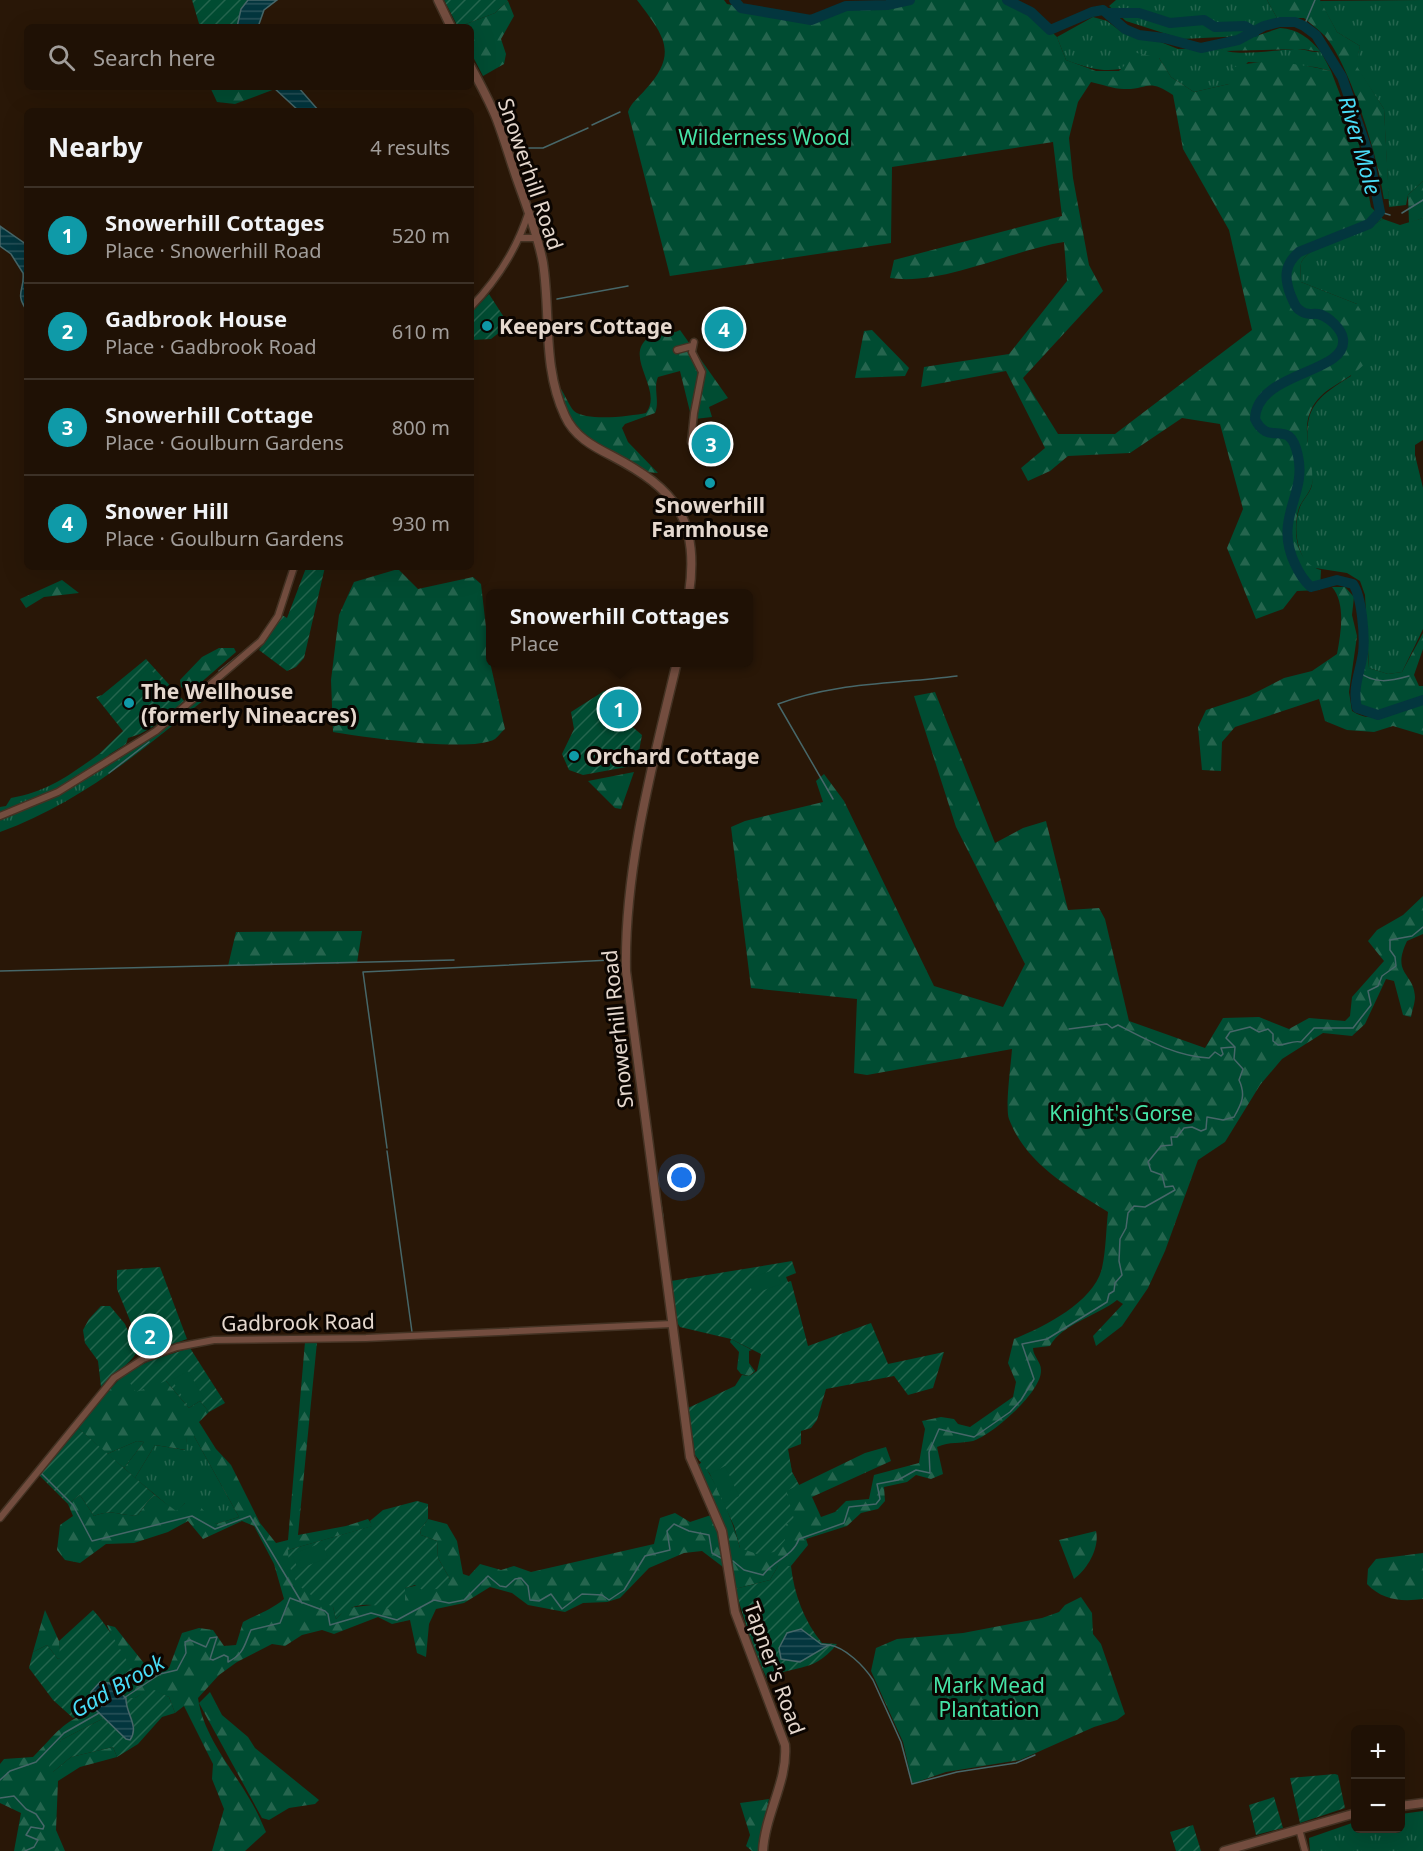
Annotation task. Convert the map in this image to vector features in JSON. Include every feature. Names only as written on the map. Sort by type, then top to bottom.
[{"type":"street","points":[[438,0],[450,24]]},
{"type":"street","name":"Snowerhill Road","points":[[474,73],[496,119],[537,238],[546,284],[547,341],[551,372],[565,416],[585,441],[645,474],[675,502],[687,528],[691,555],[689,589]]},
{"type":"street","points":[[474,304],[520,238],[529,213]]},
{"type":"street","points":[[520,238],[537,238]]},
{"type":"street","points":[[677,350],[693,344],[702,372],[691,442]]},
{"type":"street","points":[[0,816],[58,792],[156,731],[261,642],[278,616],[293,570]]},
{"type":"street","name":"Snowerhill Road","points":[[672,1324],[644,1120],[626,971],[626,946],[637,852],[652,766],[676,667]]},
{"type":"street","name":"Gadbrook Road","points":[[0,1518],[114,1378],[143,1359],[177,1347],[214,1340],[376,1337],[672,1324]]},
{"type":"street","name":"Tapner's Road","points":[[672,1324],[690,1457],[722,1531],[735,1612],[785,1745],[784,1767],[769,1815],[764,1851]]},
{"type":"street","points":[[1405,1805],[1423,1803]]},
{"type":"street","points":[[1224,1851],[1351,1814]]},
{"type":"street","points":[[1299,1830],[1305,1851]]},
{"type":"green space","points":[[192,0],[248,0],[241,9],[238,24],[199,24]]},
{"type":"green space","points":[[444,0],[508,1],[495,13],[466,24],[456,24]]},
{"type":"green space","name":"Wilderness Wood","points":[[637,0],[724,0],[727,4],[811,20],[846,6],[887,5],[910,0],[1007,0],[1031,12],[1057,37],[1066,60],[1096,71],[1119,71],[1137,53],[1159,58],[1171,77],[1194,92],[1229,84],[1232,68],[1255,63],[1294,64],[1331,71],[1359,144],[1371,207],[1383,219],[1314,250],[1301,263],[1301,282],[1357,304],[1375,334],[1372,351],[1365,364],[1321,396],[1315,403],[1307,423],[1312,484],[1299,508],[1296,535],[1301,553],[1306,560],[1321,570],[1320,590],[1297,591],[1283,609],[1256,619],[1227,548],[1243,509],[1220,424],[1182,418],[1130,453],[1068,456],[1050,471],[1028,481],[1021,468],[1045,448],[1006,371],[921,387],[924,367],[1009,354],[1067,281],[1064,242],[932,277],[890,278],[894,260],[1062,216],[1053,142],[892,167],[891,243],[670,276],[628,112],[656,77],[665,54],[660,34]],"holes":[[[1091,82],[1124,89],[1152,85],[1173,95],[1183,149],[1229,230],[1252,330],[1115,434],[1058,434],[1023,378],[1103,291],[1089,265],[1073,178],[1069,138],[1078,102]]]},
{"type":"green space","points":[[1116,0],[1267,0],[1277,18],[1243,36],[1182,39],[1126,21],[1109,6]]},
{"type":"green space","points":[[1267,0],[1320,0],[1337,32],[1360,46],[1356,65],[1384,109],[1389,199],[1384,199],[1370,138],[1353,90],[1335,50],[1325,36],[1304,18],[1277,18]]},
{"type":"green space","points":[[1423,0],[1423,181],[1408,195],[1406,205],[1389,207],[1384,109],[1355,65],[1360,46],[1337,32],[1320,1]]},
{"type":"green space","points":[[508,1],[514,16],[501,39],[506,54],[504,64],[483,76],[474,59],[474,24],[466,24],[495,13]]},
{"type":"green space","points":[[1093,17],[1107,21],[1123,33],[1139,39],[1158,41],[1178,49],[1220,48],[1245,53],[1297,49],[1321,52],[1331,71],[1315,67],[1248,62],[1229,84],[1194,92],[1171,77],[1159,58],[1113,70],[1092,68],[1066,60],[1057,37]]},
{"type":"green space","points":[[1280,28],[1303,35],[1321,52],[1302,49],[1224,51],[1220,48]]},
{"type":"green space","points":[[211,90],[272,90],[235,104],[217,102]]},
{"type":"green space","points":[[1423,181],[1423,218],[1409,223],[1408,195]]},
{"type":"green space","points":[[1423,218],[1423,440],[1415,445],[1415,455],[1423,488],[1423,629],[1402,672],[1388,674],[1369,668],[1365,595],[1360,581],[1347,573],[1309,567],[1297,540],[1297,517],[1312,485],[1307,441],[1309,417],[1313,408],[1327,392],[1351,376],[1357,304],[1301,282],[1301,263],[1314,250],[1383,219],[1400,225]]},
{"type":"green space","points":[[489,294],[509,325],[491,339],[474,340],[474,310]]},
{"type":"green space","points":[[680,330],[728,398],[709,407],[712,417],[695,419],[691,416],[680,371],[658,377],[655,413],[625,424],[622,428],[628,442],[658,473],[646,472],[576,430],[566,414],[557,383],[572,409],[580,414],[609,417],[646,413],[650,404],[650,394],[641,364],[641,346],[652,336]]},
{"type":"green space","points":[[872,330],[909,368],[905,376],[855,378],[864,331]]},
{"type":"green space","points":[[305,570],[324,570],[304,658],[296,667],[287,671],[259,650],[282,615],[287,618]]},
{"type":"green space","points":[[399,570],[418,589],[473,577],[481,584],[486,627],[486,667],[491,667],[505,729],[495,739],[464,745],[391,740],[333,732],[331,680],[339,615],[354,582]]},
{"type":"green space","points":[[62,580],[79,593],[44,597],[26,608],[20,599]]},
{"type":"green space","points":[[1332,587],[1345,587],[1354,597],[1352,615],[1357,636],[1349,692],[1352,711],[1360,715],[1378,717],[1423,704],[1423,735],[1393,726],[1374,732],[1347,730],[1325,721],[1319,699],[1235,727],[1222,742],[1221,771],[1202,770],[1198,727],[1206,710],[1249,696],[1284,678],[1312,671],[1337,654],[1341,610]]},
{"type":"green space","points":[[1365,619],[1369,668],[1388,674],[1402,672],[1423,633],[1423,649],[1414,675],[1419,686],[1423,686],[1423,696],[1379,711],[1361,707],[1357,698],[1365,656]]},
{"type":"green space","points":[[219,648],[234,648],[236,652],[190,692],[181,687],[180,680],[202,657]]},
{"type":"green space","points":[[146,659],[184,701],[154,726],[128,738],[126,744],[110,754],[99,754],[123,731],[96,697],[102,695]]},
{"type":"green space","points":[[149,668],[170,691],[159,701],[138,678]]},
{"type":"green space","points":[[625,688],[629,724],[642,735],[637,762],[632,766],[583,775],[569,770],[562,754],[574,729],[571,712],[604,691]]},
{"type":"green space","name":"Knight's Gorse","points":[[935,692],[995,843],[1023,828],[1046,821],[1068,910],[1099,908],[1105,919],[1129,1021],[1205,1048],[1223,1018],[1259,1017],[1289,1029],[1309,1018],[1345,1021],[1350,1016],[1352,997],[1384,961],[1368,941],[1377,930],[1403,915],[1423,896],[1423,934],[1407,941],[1401,961],[1414,989],[1414,1004],[1411,1017],[1403,1015],[1394,981],[1386,979],[1365,1024],[1352,1036],[1323,1033],[1282,1059],[1260,1085],[1225,1142],[1198,1160],[1165,1251],[1148,1288],[1122,1326],[1096,1346],[1093,1336],[1123,1304],[1117,1300],[1071,1326],[1050,1346],[1033,1348],[1041,1370],[1033,1390],[1003,1422],[981,1437],[973,1441],[937,1447],[943,1474],[931,1479],[916,1475],[907,1482],[884,1487],[885,1501],[878,1509],[861,1513],[847,1526],[806,1539],[808,1545],[791,1566],[778,1566],[770,1580],[735,1589],[726,1528],[697,1466],[702,1462],[714,1482],[729,1515],[740,1548],[785,1540],[782,1482],[787,1447],[792,1472],[799,1485],[865,1453],[886,1447],[891,1461],[812,1497],[821,1517],[835,1512],[846,1501],[869,1499],[874,1475],[919,1463],[925,1429],[922,1421],[941,1417],[954,1419],[958,1424],[970,1427],[1013,1397],[1016,1382],[1008,1363],[1014,1339],[1039,1328],[1079,1302],[1089,1292],[1102,1268],[1108,1212],[1064,1184],[1038,1162],[1026,1149],[1009,1119],[1008,1096],[1012,1049],[867,1075],[854,1073],[857,999],[751,988],[731,827],[745,821],[823,802],[816,781],[824,774],[844,801],[934,986],[1003,1007],[1025,964],[956,827],[914,696]]},
{"type":"green space","points":[[205,699],[133,757],[83,791],[56,807],[0,832],[0,819],[78,783],[127,753],[195,700]]},
{"type":"green space","points":[[99,754],[110,754],[100,764],[74,781],[0,813],[0,807],[6,806],[11,798],[47,787],[68,776]]},
{"type":"green space","points":[[634,772],[621,809],[615,808],[588,781]]},
{"type":"green space","points":[[362,931],[357,963],[228,966],[236,932]]},
{"type":"green space","points":[[792,1261],[796,1273],[786,1277],[788,1282],[791,1281],[808,1346],[871,1323],[888,1364],[944,1352],[933,1388],[908,1395],[894,1376],[826,1389],[817,1420],[811,1428],[801,1431],[801,1444],[788,1449],[792,1472],[799,1485],[786,1491],[794,1519],[785,1525],[785,1540],[775,1552],[757,1554],[740,1548],[734,1526],[710,1474],[695,1455],[688,1408],[735,1386],[742,1375],[749,1376],[757,1371],[761,1354],[731,1339],[680,1327],[676,1321],[671,1281]]},
{"type":"green space","points":[[160,1267],[187,1339],[146,1354],[143,1352],[117,1289],[117,1270]]},
{"type":"green space","points":[[776,1269],[781,1284],[753,1294],[748,1279]]},
{"type":"green space","points":[[101,1306],[110,1306],[125,1324],[137,1352],[101,1387],[98,1361],[85,1343],[83,1330]]},
{"type":"green space","points":[[731,1339],[752,1350],[749,1351],[749,1363],[755,1371],[749,1376],[741,1374],[737,1369],[739,1352],[730,1342]]},
{"type":"green space","points":[[305,1342],[317,1342],[298,1535],[346,1526],[368,1519],[373,1526],[288,1550],[333,1607],[336,1619],[347,1608],[405,1601],[404,1588],[450,1579],[438,1558],[437,1541],[421,1535],[420,1530],[428,1519],[447,1524],[457,1541],[463,1574],[469,1576],[480,1564],[501,1570],[514,1566],[531,1572],[654,1544],[660,1518],[675,1513],[690,1522],[711,1515],[723,1544],[723,1567],[702,1551],[684,1553],[649,1568],[620,1598],[607,1602],[583,1603],[565,1612],[528,1605],[512,1593],[490,1587],[464,1603],[436,1609],[429,1624],[426,1657],[417,1653],[410,1620],[392,1624],[378,1617],[334,1634],[322,1630],[302,1635],[285,1646],[272,1644],[237,1662],[219,1675],[198,1698],[212,1738],[252,1802],[266,1832],[245,1851],[212,1851],[224,1809],[212,1779],[213,1764],[184,1706],[175,1713],[169,1697],[150,1689],[135,1698],[126,1698],[118,1690],[120,1681],[134,1673],[115,1644],[107,1625],[115,1627],[147,1667],[157,1672],[169,1668],[182,1633],[199,1628],[213,1630],[224,1646],[236,1645],[243,1622],[284,1599],[274,1564],[254,1526],[242,1521],[203,1539],[188,1521],[168,1532],[134,1543],[106,1544],[80,1563],[65,1560],[57,1550],[60,1525],[73,1516],[68,1504],[80,1495],[94,1516],[107,1513],[138,1515],[155,1495],[176,1511],[185,1503],[194,1500],[216,1524],[239,1517],[194,1436],[187,1437],[186,1450],[155,1445],[135,1478],[124,1468],[144,1442],[137,1441],[107,1454],[78,1428],[81,1421],[124,1374],[166,1381],[189,1408],[200,1401],[209,1412],[199,1422],[216,1449],[231,1465],[260,1523],[276,1543],[288,1540]]},
{"type":"green space","points":[[190,1348],[225,1403],[209,1412],[200,1401],[189,1408],[166,1381],[136,1392],[124,1374],[149,1361]]},
{"type":"green space","points":[[188,1371],[204,1398],[189,1407],[172,1380]]},
{"type":"green space","points":[[78,1428],[155,1495],[138,1515],[107,1513],[94,1516],[80,1495],[68,1504],[39,1475]]},
{"type":"green space","points":[[187,1436],[194,1436],[239,1517],[216,1524],[185,1503],[176,1512],[135,1478],[155,1445],[185,1450]]},
{"type":"green space","points":[[137,1441],[144,1442],[124,1468],[107,1454]]},
{"type":"green space","points":[[725,1466],[739,1496],[724,1503],[710,1474]]},
{"type":"green space","points":[[417,1501],[428,1504],[428,1519],[420,1530],[421,1535],[437,1541],[438,1558],[450,1579],[442,1588],[424,1591],[415,1585],[405,1588],[405,1601],[391,1610],[362,1605],[348,1609],[336,1619],[333,1607],[314,1597],[295,1580],[288,1550],[372,1526],[370,1521],[383,1510]]},
{"type":"green space","points":[[1096,1531],[1096,1544],[1091,1558],[1074,1579],[1059,1540]]},
{"type":"green space","points":[[322,1543],[328,1558],[298,1569],[292,1554]]},
{"type":"green space","points":[[1423,1553],[1423,1599],[1392,1599],[1379,1594],[1367,1584],[1368,1569],[1376,1559]]},
{"type":"green space","points":[[778,1566],[791,1566],[801,1607],[822,1643],[837,1644],[818,1661],[776,1675],[768,1681],[753,1648],[735,1589],[770,1580]]},
{"type":"green space","name":"Mark Mead Plantation","points":[[1081,1597],[1092,1613],[1093,1634],[1101,1644],[1125,1714],[1117,1720],[1094,1727],[1020,1760],[946,1772],[912,1782],[903,1742],[871,1671],[876,1648],[897,1639],[963,1633],[1042,1618],[1059,1612],[1065,1605]]},
{"type":"green space","points":[[45,1610],[59,1641],[61,1658],[58,1659],[47,1645],[33,1652]]},
{"type":"green space","points":[[93,1610],[110,1632],[135,1674],[120,1681],[118,1690],[109,1683],[92,1692],[95,1709],[73,1718],[53,1700],[29,1668],[33,1652],[47,1645],[58,1659],[60,1658],[59,1641]]},
{"type":"green space","points":[[150,1688],[169,1697],[175,1713],[162,1717],[138,1744],[117,1757],[113,1747],[71,1757],[53,1772],[49,1766],[61,1740],[104,1718],[116,1726],[126,1739],[134,1726],[127,1710],[126,1698],[135,1698]]},
{"type":"green space","points":[[210,1692],[222,1715],[248,1737],[255,1748],[319,1800],[315,1804],[289,1808],[269,1820],[262,1818],[199,1703]]},
{"type":"green space","points":[[95,1709],[104,1718],[61,1740],[53,1772],[71,1757],[113,1747],[117,1757],[80,1767],[58,1781],[56,1830],[65,1851],[14,1851],[21,1813],[0,1803],[0,1764],[4,1759],[33,1757],[67,1724]]},
{"type":"green space","points":[[1338,1775],[1345,1808],[1300,1823],[1290,1778]]},
{"type":"green space","points":[[1274,1797],[1283,1828],[1256,1835],[1249,1805]]},
{"type":"green space","points":[[769,1799],[758,1851],[752,1851],[746,1846],[750,1835],[740,1803]]},
{"type":"green space","points":[[1423,1811],[1423,1851],[1310,1851],[1309,1838],[1351,1823],[1351,1833],[1405,1833],[1405,1813]]},
{"type":"green space","points":[[1193,1825],[1201,1851],[1176,1851],[1170,1832]]},
{"type":"water","points":[[248,0],[277,0],[264,10],[259,24],[238,24],[241,9]]},
{"type":"water","points":[[276,90],[301,90],[316,108],[296,108]]},
{"type":"water","points":[[0,226],[24,243],[24,306],[21,300],[23,273],[11,254],[0,246]]},
{"type":"water","points":[[801,1629],[821,1644],[829,1645],[800,1662],[781,1659],[779,1648],[787,1633]]},
{"type":"water","points":[[100,1682],[109,1683],[126,1698],[133,1725],[133,1735],[130,1740],[126,1739],[95,1709],[91,1692]]},
{"type":"waterway","name":"River Mole","points":[[734,0],[741,8],[811,20],[846,6],[887,5],[910,0]]},
{"type":"waterway","name":"River Mole","points":[[1007,0],[1031,12],[1050,30],[1092,12],[1103,10],[1125,29],[1139,35],[1164,38],[1201,48],[1238,40],[1264,26],[1280,22],[1295,22],[1316,35],[1342,77],[1368,152],[1380,212],[1369,224],[1299,252],[1290,262],[1286,278],[1295,305],[1303,313],[1322,315],[1334,324],[1342,335],[1341,351],[1332,360],[1270,391],[1259,403],[1255,419],[1266,432],[1285,434],[1290,437],[1298,456],[1300,470],[1287,533],[1289,548],[1300,573],[1311,587],[1337,580],[1353,584],[1356,590],[1361,607],[1364,637],[1356,687],[1357,708],[1378,715],[1423,700]]},
{"type":"waterway","points":[[1304,26],[1315,0]]},
{"type":"waterway","points":[[1109,13],[1139,13],[1170,23],[1204,20],[1215,27],[1245,26],[1255,32]]},
{"type":"waterway","points":[[592,125],[620,112]]},
{"type":"waterway","points":[[515,148],[543,148],[588,128]]},
{"type":"waterway","points":[[1402,213],[1423,200]]},
{"type":"waterway","points":[[1380,212],[1390,215]]},
{"type":"waterway","points":[[557,299],[628,286]]},
{"type":"waterway","points":[[219,671],[253,644]]},
{"type":"waterway","points":[[1358,671],[1376,680],[1409,676]]},
{"type":"waterway","points":[[833,799],[778,704],[822,691],[957,676]]},
{"type":"waterway","points":[[109,773],[149,742]]},
{"type":"waterway","name":"Gad Brook","points":[[733,1561],[744,1570],[763,1575],[772,1565],[788,1554],[799,1539],[844,1523],[849,1507],[876,1504],[880,1499],[877,1484],[898,1480],[916,1470],[930,1473],[929,1452],[939,1429],[974,1437],[1010,1412],[1021,1400],[1034,1379],[1022,1344],[1047,1339],[1107,1302],[1109,1294],[1114,1291],[1115,1283],[1122,1275],[1119,1261],[1120,1239],[1126,1228],[1128,1213],[1134,1206],[1145,1207],[1175,1190],[1173,1186],[1165,1187],[1162,1175],[1151,1171],[1148,1162],[1161,1146],[1172,1145],[1171,1137],[1177,1137],[1184,1128],[1192,1127],[1201,1131],[1206,1129],[1207,1117],[1223,1120],[1234,1117],[1242,1099],[1239,1080],[1243,1069],[1234,1059],[1235,1047],[1226,1038],[1230,1032],[1250,1027],[1259,1032],[1268,1029],[1273,1034],[1273,1041],[1278,1045],[1301,1042],[1314,1028],[1353,1028],[1371,1005],[1368,991],[1378,986],[1382,976],[1396,966],[1395,957],[1390,950],[1390,940],[1412,936],[1423,927]]},
{"type":"waterway","points":[[0,971],[454,960]]},
{"type":"waterway","points":[[387,1148],[363,972],[611,960],[620,964]]},
{"type":"waterway","points":[[1069,1029],[1107,1024],[1112,1028],[1118,1025],[1173,1051],[1197,1057],[1209,1058],[1215,1052],[1221,1056],[1223,1054],[1221,1048],[1234,1047]]},
{"type":"waterway","points":[[387,1151],[412,1332]]},
{"type":"waterway","points":[[658,1185],[663,1217]]},
{"type":"waterway","points":[[40,1472],[73,1505],[92,1541],[192,1516],[215,1529],[250,1516],[302,1603]]},
{"type":"waterway","name":"Gad Brook","points":[[124,1698],[160,1674],[177,1670],[186,1653],[185,1642],[190,1640],[206,1647],[210,1638],[217,1637],[210,1659],[224,1655],[228,1657],[228,1662],[234,1659],[243,1648],[251,1630],[280,1623],[290,1598],[325,1611],[328,1614],[330,1625],[371,1613],[397,1620],[434,1600],[449,1603],[464,1600],[488,1576],[500,1586],[506,1587],[515,1579],[521,1578],[528,1586],[530,1600],[539,1601],[551,1594],[562,1609],[582,1594],[602,1595],[609,1600],[624,1590],[645,1556],[670,1550],[667,1531],[674,1524],[689,1531],[709,1535],[712,1553],[721,1558]]},
{"type":"waterway","points":[[829,1645],[841,1649],[854,1658],[873,1680],[901,1742],[912,1784],[957,1772],[1016,1763],[1035,1755]]},
{"type":"waterway","name":"Gad Brook","points":[[0,1780],[10,1771],[36,1762],[64,1733],[99,1713]]},
{"type":"waterway","name":"Gad Brook","points":[[0,1798],[14,1796],[26,1809],[36,1814],[44,1826],[43,1829],[31,1827],[26,1835],[38,1840],[34,1847],[25,1851]]},
{"type":"place","name":"Keepers Cottage","points":[[487,326]]},
{"type":"place","name":"Snower Hill","points":[[724,329]]},
{"type":"place","name":"Snowerhill Cottage","points":[[711,444]]},
{"type":"place","name":"Snowerhill Farmhouse","points":[[710,483]]},
{"type":"place","name":"The Wellhouse (formerly Nineacres)","points":[[129,703]]},
{"type":"place","name":"Snowerhill Cottages","points":[[619,709]]},
{"type":"place","name":"Orchard Cottage","points":[[574,756]]},
{"type":"place","name":"Gadbrook House","points":[[150,1336]]}]
